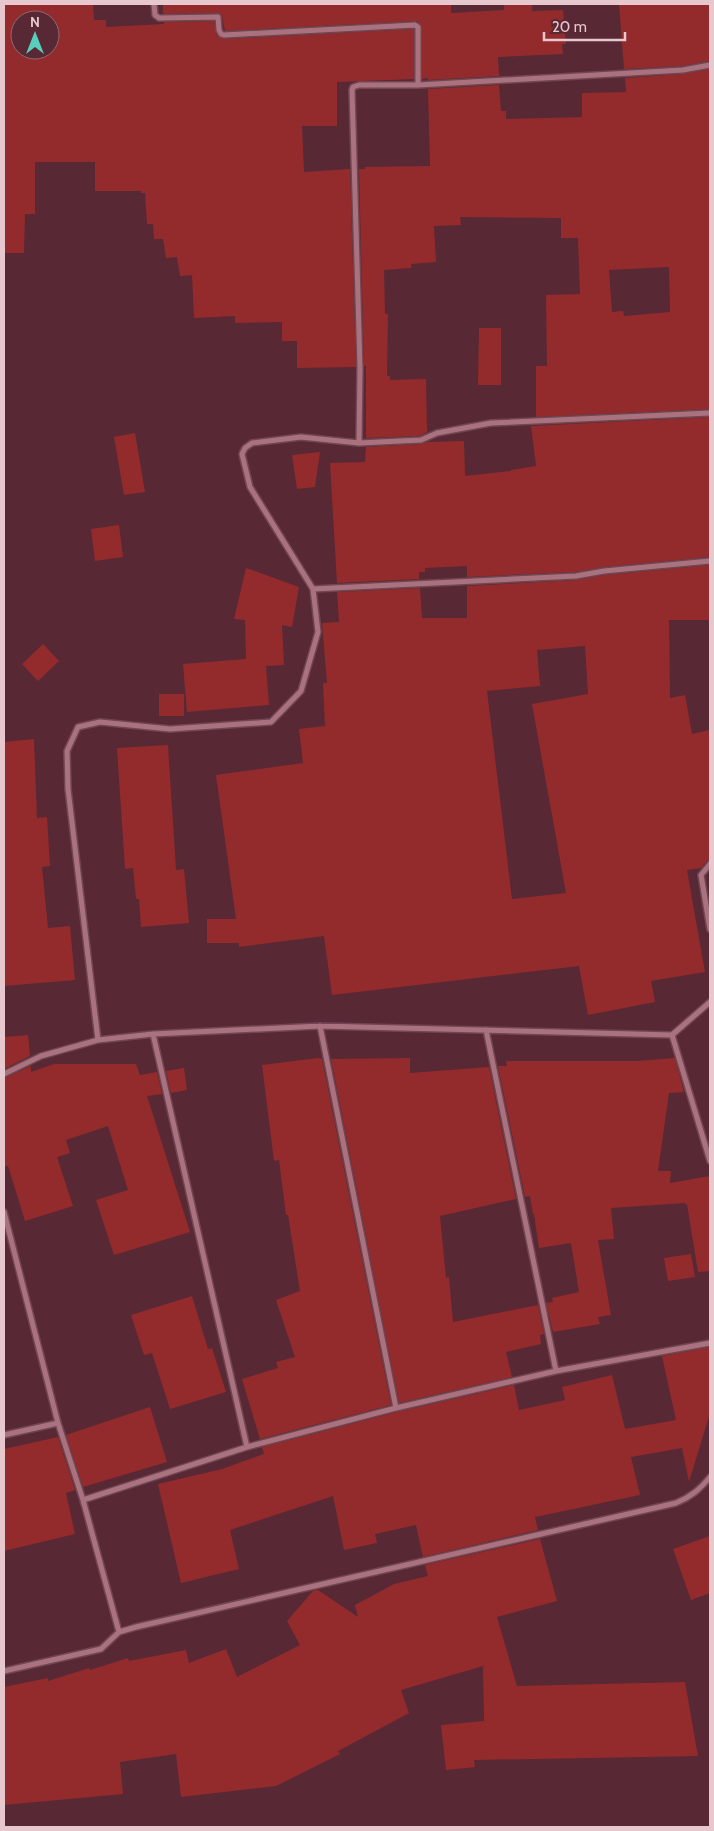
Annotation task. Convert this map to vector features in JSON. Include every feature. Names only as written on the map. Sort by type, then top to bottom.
[{"type":"street","points":[[154,4],[155,15],[159,18],[218,17],[219,30],[224,35],[415,24],[418,27],[418,85]]},
{"type":"street","points":[[359,443],[360,368],[353,87],[359,85],[418,85],[683,70],[710,65]]},
{"type":"street","points":[[98,1040],[68,789],[67,751],[78,727],[100,722],[170,729],[271,722],[301,691],[318,632],[313,588],[250,487],[242,454],[245,448],[252,443],[301,437],[359,443],[421,440],[437,433],[491,422],[710,413]]},
{"type":"street","points":[[313,588],[576,576],[604,571],[710,561]]},
{"type":"street","points":[[710,864],[701,875],[710,929]]},
{"type":"street","points":[[4,1074],[41,1056],[98,1040],[153,1034],[320,1026],[672,1035],[710,1002]]},
{"type":"street","points":[[320,1026],[396,1408]]},
{"type":"street","points":[[486,1030],[556,1371]]},
{"type":"street","points":[[153,1034],[247,1447]]},
{"type":"street","points":[[672,1035],[710,1161]]},
{"type":"street","points":[[4,1212],[58,1423],[119,1632]]},
{"type":"street","points":[[82,1500],[247,1447],[396,1408],[556,1371],[710,1343]]},
{"type":"street","points":[[4,1435],[58,1423]]},
{"type":"street","points":[[4,1671],[101,1649],[119,1632],[676,1503],[688,1499],[710,1477]]},
{"type":"building","points":[[4,4],[93,4],[94,20],[106,20],[106,27],[164,24],[164,22],[214,21],[217,36],[224,39],[414,29],[414,79],[337,82],[337,126],[302,126],[304,172],[350,169],[356,367],[297,368],[297,341],[282,341],[282,322],[235,323],[235,316],[194,318],[192,275],[180,276],[177,257],[166,258],[163,239],[154,239],[153,224],[147,224],[145,193],[141,193],[141,191],[95,191],[95,162],[35,162],[35,214],[25,214],[24,253],[4,253]]},
{"type":"building","points":[[163,4],[451,4],[451,13],[504,10],[504,4],[532,4],[532,11],[563,10],[566,44],[562,44],[563,54],[498,57],[499,76],[428,80],[427,78],[422,79],[422,27],[417,21],[225,31],[220,13],[163,14]]},
{"type":"building","points":[[619,4],[710,4],[710,61],[682,66],[624,69]]},
{"type":"building","points":[[710,69],[710,409],[536,417],[536,366],[547,366],[546,295],[580,294],[578,238],[561,238],[561,218],[460,217],[461,225],[434,226],[436,262],[411,264],[411,268],[384,270],[385,314],[388,314],[387,376],[390,376],[390,380],[426,379],[427,432],[420,436],[366,438],[366,366],[364,366],[359,169],[365,169],[365,167],[430,166],[428,89],[499,85],[501,111],[506,111],[506,119],[582,117],[582,93],[626,92],[625,78],[683,74]],"holes":[[[669,267],[670,312],[624,316],[623,311],[612,312],[609,270]]]},
{"type":"building","points":[[479,328],[501,328],[501,385],[478,385]]},
{"type":"building","points":[[710,417],[710,557],[604,567],[576,572],[467,577],[467,566],[425,568],[425,572],[419,572],[419,579],[337,583],[330,463],[365,462],[366,447],[464,441],[465,476],[511,471],[536,466],[531,426]]},
{"type":"building","points":[[135,433],[145,492],[124,495],[114,437]]},
{"type":"building","points":[[320,452],[315,487],[297,489],[292,455]]},
{"type":"building","points":[[119,525],[123,557],[95,561],[91,529]]},
{"type":"building","points":[[710,565],[710,620],[669,620],[670,698],[685,695],[692,734],[710,730],[710,860],[701,868],[687,870],[705,972],[651,981],[655,1002],[588,1015],[579,966],[332,995],[324,936],[239,947],[239,943],[207,943],[207,919],[236,919],[216,775],[303,763],[299,729],[325,726],[323,683],[327,683],[322,623],[339,622],[337,592],[420,588],[422,618],[467,618],[467,586],[576,580],[605,575]],"holes":[[[585,646],[588,694],[532,704],[566,893],[512,899],[487,691],[540,686],[537,650]]]},
{"type":"building","points":[[246,568],[299,587],[292,627],[282,625],[284,665],[266,666],[269,705],[187,712],[183,664],[246,659],[245,620],[234,619]]},
{"type":"building","points":[[43,644],[59,661],[38,681],[22,664]]},
{"type":"building","points":[[159,694],[184,694],[184,716],[159,716]]},
{"type":"building","points":[[34,739],[37,818],[47,817],[50,866],[42,867],[48,928],[70,926],[75,980],[4,986],[4,742]]},
{"type":"building","points":[[168,745],[176,870],[184,869],[189,923],[141,927],[139,899],[136,899],[133,868],[125,869],[117,748]]},
{"type":"building","points":[[28,1035],[30,1056],[4,1069],[4,1037]]},
{"type":"building","points":[[410,1058],[410,1073],[489,1067],[516,1199],[440,1216],[446,1278],[449,1277],[453,1322],[538,1305],[544,1334],[540,1335],[541,1344],[506,1352],[512,1377],[399,1403],[331,1059]]},
{"type":"building","points":[[675,1058],[684,1092],[669,1093],[658,1171],[671,1171],[670,1183],[710,1176],[710,1271],[698,1272],[687,1204],[611,1208],[614,1239],[598,1240],[611,1315],[598,1317],[600,1324],[553,1332],[546,1303],[553,1302],[552,1298],[579,1292],[571,1243],[539,1248],[530,1196],[525,1197],[498,1066],[507,1066],[506,1061],[637,1061]]},
{"type":"building","points":[[322,1059],[391,1405],[260,1439],[242,1379],[278,1368],[276,1362],[295,1357],[276,1300],[300,1291],[288,1215],[286,1215],[279,1160],[274,1161],[262,1065]]},
{"type":"building","points":[[54,1064],[136,1064],[140,1075],[157,1072],[162,1094],[147,1096],[190,1232],[114,1255],[96,1200],[128,1190],[108,1126],[66,1140],[70,1153],[57,1157],[73,1206],[25,1221],[8,1166],[4,1166],[4,1078],[31,1066],[31,1072]]},
{"type":"building","points":[[184,1068],[187,1090],[171,1093],[166,1071]]},
{"type":"building","points":[[691,1254],[695,1277],[668,1281],[664,1258]]},
{"type":"building","points":[[192,1296],[208,1349],[212,1348],[226,1392],[170,1409],[152,1353],[144,1355],[131,1315]]},
{"type":"building","points":[[710,1347],[710,1413],[689,1482],[682,1448],[631,1457],[640,1495],[535,1517],[538,1530],[423,1557],[416,1525],[375,1534],[377,1543],[344,1550],[333,1496],[230,1530],[239,1569],[181,1583],[158,1484],[222,1469],[264,1454],[262,1447],[397,1412],[514,1385],[519,1410],[565,1400],[562,1387],[612,1375],[625,1429],[676,1420],[662,1356]]},
{"type":"building","points":[[150,1407],[167,1462],[83,1487],[66,1435]]},
{"type":"building","points":[[58,1437],[75,1490],[66,1493],[75,1534],[4,1551],[4,1449]]},
{"type":"building","points":[[710,1536],[710,1593],[691,1600],[673,1549]]},
{"type":"building","points":[[540,1539],[557,1601],[497,1617],[517,1686],[685,1682],[698,1756],[474,1760],[475,1767],[446,1770],[441,1725],[484,1721],[483,1666],[401,1690],[409,1713],[338,1751],[340,1754],[276,1786],[181,1797],[176,1754],[120,1762],[123,1794],[4,1805],[4,1687],[48,1678],[48,1681],[128,1658],[129,1661],[186,1650],[189,1663],[226,1649],[237,1677],[300,1645],[287,1621],[313,1591],[318,1590],[358,1617],[355,1605],[394,1584],[428,1576],[425,1565]]}]
